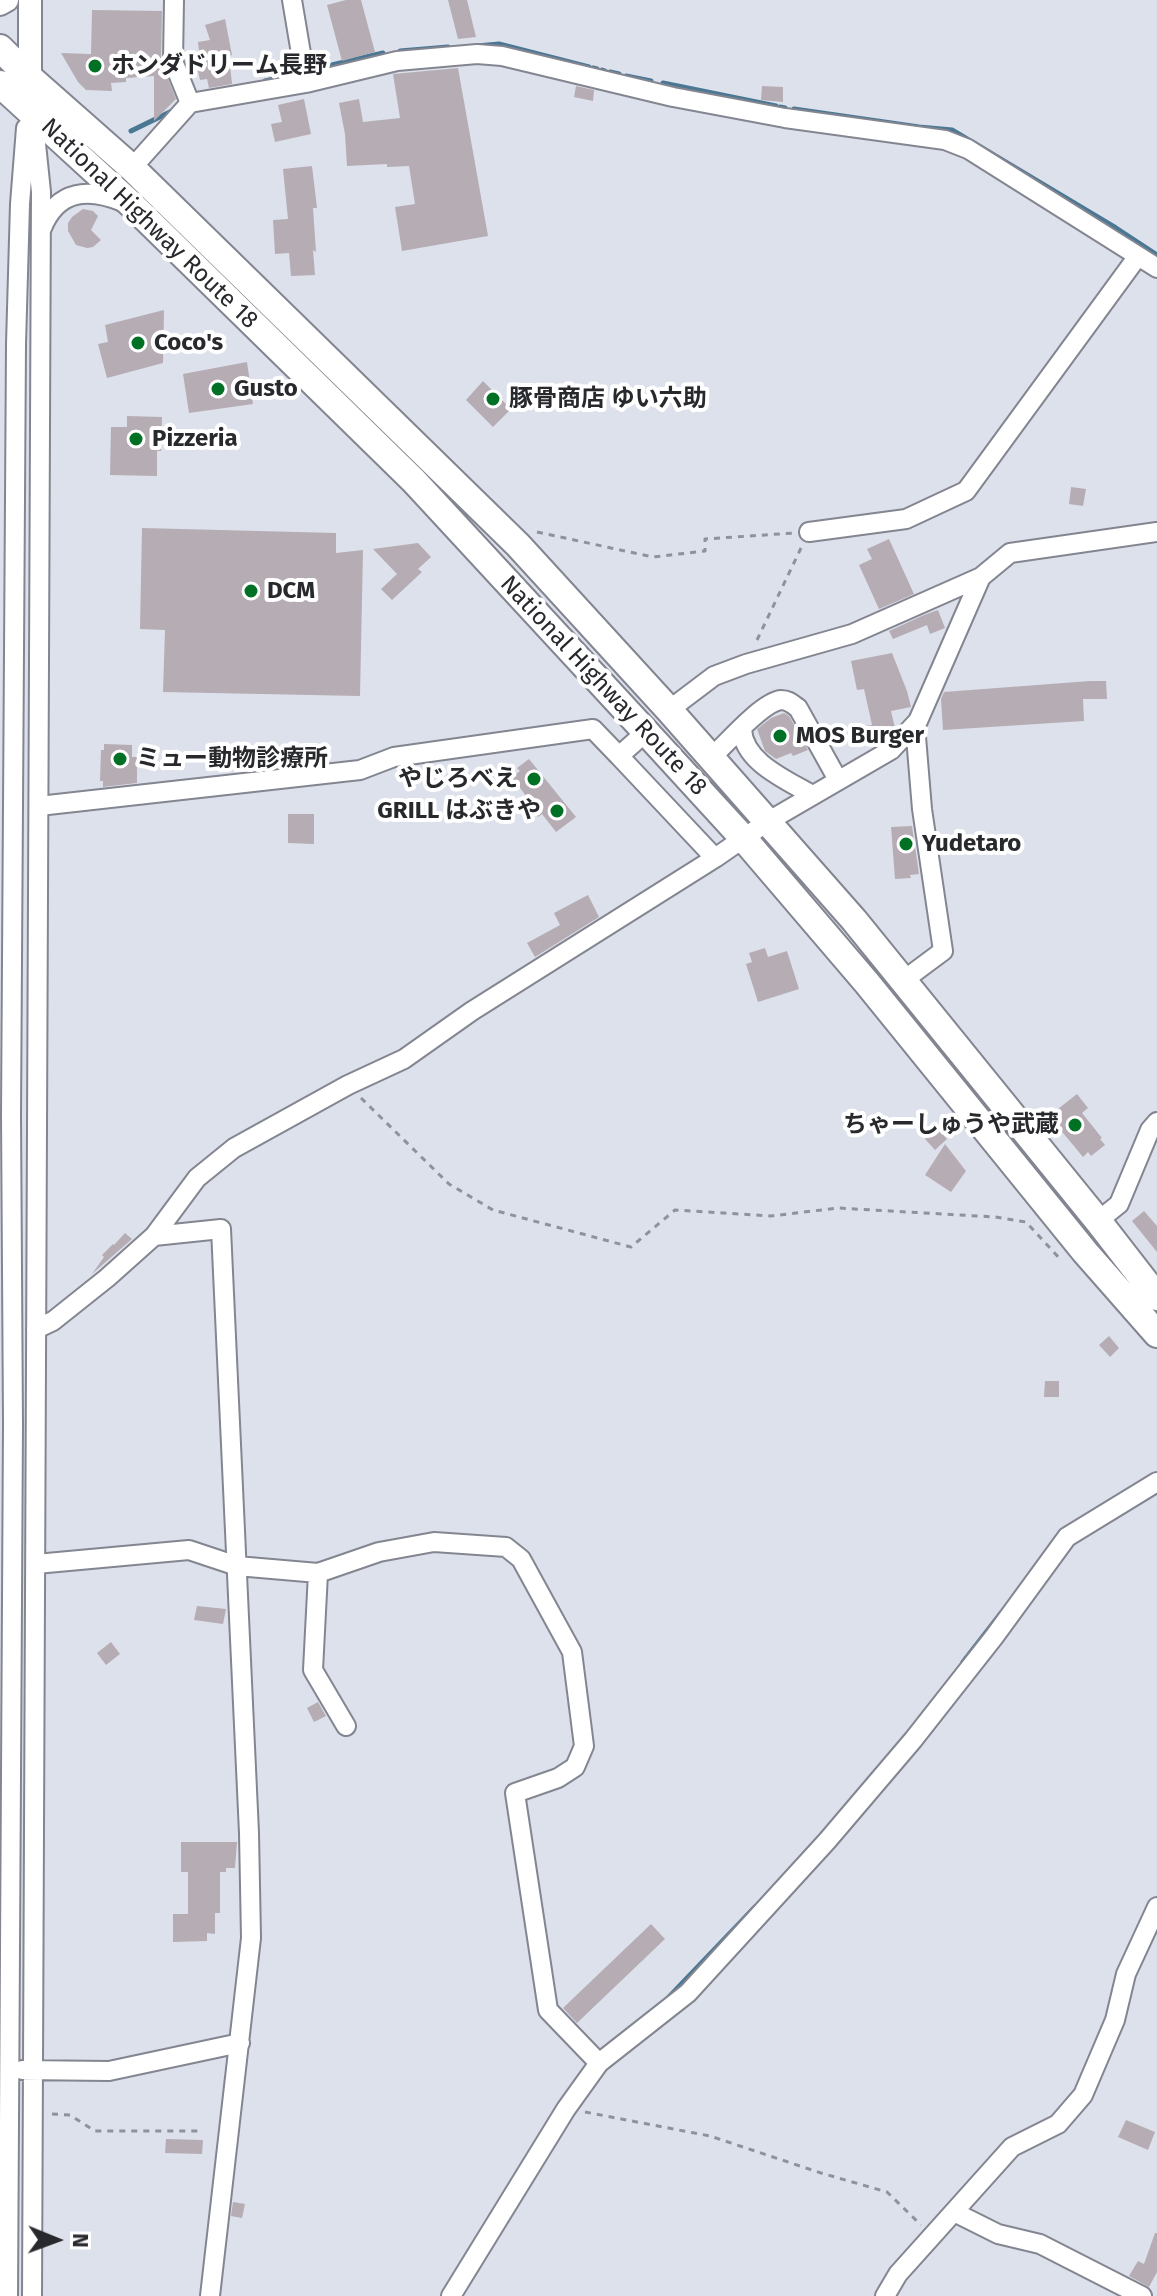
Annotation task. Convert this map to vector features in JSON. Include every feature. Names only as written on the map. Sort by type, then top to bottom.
[{"type":"highway","name":"National Highway Route 18","points":[[0,48],[132,168],[518,545],[669,710],[904,980],[1157,1297]]},
{"type":"highway","name":"National Highway Route 18","points":[[0,84],[132,205],[414,481],[744,839],[867,983],[1085,1252],[1157,1334]]},
{"type":"main road","points":[[0,4],[7,0]]},
{"type":"main road","points":[[29,109],[30,0]]},
{"type":"street","points":[[174,0],[173,61],[190,103]]},
{"type":"street","points":[[292,0],[306,83]]},
{"type":"street","points":[[132,168],[190,103],[306,83],[397,61],[477,54],[502,56],[647,91],[771,115],[945,140],[968,149],[1157,268]]},
{"type":"street","points":[[29,109],[41,192],[32,2296]]},
{"type":"street","points":[[8,2296],[4,2070],[13,1424],[8,343],[29,109]]},
{"type":"street","points":[[40,234],[49,213],[71,195],[91,194],[132,205]]},
{"type":"street","points":[[809,532],[906,519],[966,491],[1138,256]]},
{"type":"street","points":[[669,710],[714,676],[852,634],[981,577],[1010,553],[1157,532]]},
{"type":"street","points":[[36,1329],[53,1321],[154,1236],[197,1178],[234,1148],[348,1085],[404,1059],[472,1011],[767,822],[891,750],[915,725],[981,577]]},
{"type":"street","points":[[711,758],[765,706],[778,700],[789,701],[798,708],[838,780]]},
{"type":"street","points":[[904,980],[943,951],[922,809],[915,725]]},
{"type":"street","points":[[39,806],[360,770],[394,757],[593,729],[715,858]]},
{"type":"street","points":[[742,729],[745,745],[754,757],[812,795]]},
{"type":"street","points":[[619,756],[646,732]]},
{"type":"street","points":[[1098,1221],[1119,1204],[1150,1130],[1157,1122]]},
{"type":"street","points":[[154,1236],[221,1229],[249,1833],[251,1938],[210,2296]]},
{"type":"street","points":[[451,2296],[566,2109],[599,2063],[688,1993],[827,1841],[913,1740],[1067,1537],[1157,1482]]},
{"type":"street","points":[[36,1564],[189,1550],[237,1566],[318,1573],[379,1552],[434,1542],[506,1547],[521,1559],[572,1652],[584,1746],[575,1767],[558,1778],[515,1793],[545,1995],[548,2010],[599,2063]]},
{"type":"street","points":[[318,1573],[313,1670],[346,1726]]},
{"type":"street","points":[[885,2296],[898,2274],[1012,2147],[1058,2124],[1083,2095],[1115,2020],[1126,1974],[1157,1907]]},
{"type":"street","points":[[4,2070],[109,2071],[240,2043]]},
{"type":"street","points":[[954,2212],[998,2234],[1040,2244],[1142,2296]]},
{"type":"path","points":[[518,545],[535,532],[653,557],[705,551],[705,539],[809,532],[746,664]]},
{"type":"path","points":[[348,1085],[449,1184],[493,1210],[631,1247],[675,1210],[771,1216],[838,1208],[995,1217],[1026,1222],[1064,1264],[1085,1252]]},
{"type":"path","points":[[566,2109],[710,2136],[887,2192],[932,2236]]},
{"type":"path","points":[[32,2113],[70,2115],[95,2131],[203,2131]]},
{"type":"building","points":[[361,0],[375,52],[342,61],[327,5]]},
{"type":"building","points":[[448,0],[467,0],[476,37],[458,39]]},
{"type":"building","points":[[92,10],[162,11],[161,61],[176,99],[154,121],[154,76],[126,78],[126,82],[111,83],[112,91],[86,90],[61,53],[91,54]]},
{"type":"building","points":[[225,19],[232,55],[229,56],[232,84],[209,88],[207,79],[200,80],[194,52],[199,51],[198,42],[210,40],[205,25]]},
{"type":"building","points":[[458,68],[488,236],[402,251],[395,207],[415,204],[409,166],[347,166],[339,103],[359,99],[363,122],[400,118],[393,74]]},
{"type":"building","points":[[576,86],[594,90],[593,101],[574,97]]},
{"type":"building","points":[[762,86],[783,87],[783,102],[761,100]]},
{"type":"building","points":[[304,99],[311,134],[275,142],[271,124],[282,122],[278,105]]},
{"type":"building","points":[[312,166],[317,208],[313,208],[315,275],[291,276],[289,253],[275,254],[273,220],[288,219],[283,169]]},
{"type":"building","points":[[83,209],[93,211],[98,216],[91,230],[101,240],[93,247],[76,245],[68,231],[72,217]]},
{"type":"building","name":"Coco's","points":[[164,310],[163,363],[107,378],[98,344],[108,342],[105,325]]},
{"type":"building","name":"Gusto","points":[[247,362],[253,404],[189,413],[183,374]]},
{"type":"building","points":[[483,381],[511,409],[493,427],[466,400]]},
{"type":"building","name":"Pizzeria","points":[[127,416],[162,417],[157,476],[110,475],[111,427],[127,427]]},
{"type":"building","points":[[1071,487],[1086,489],[1083,506],[1069,504]]},
{"type":"building","name":"DCM","points":[[142,528],[336,533],[336,553],[363,550],[360,696],[163,692],[165,630],[140,629]]},
{"type":"building","points":[[889,539],[914,594],[879,609],[859,565],[872,559],[867,549]]},
{"type":"building","points":[[418,543],[431,557],[418,569],[422,572],[392,600],[381,589],[397,574],[373,549]]},
{"type":"building","points":[[938,610],[945,628],[930,634],[927,625],[893,639],[889,631]]},
{"type":"building","points":[[892,653],[911,707],[891,711],[895,728],[887,737],[868,741],[865,726],[872,725],[864,689],[857,690],[851,661]]},
{"type":"building","points":[[1106,681],[1107,699],[1083,699],[1084,721],[943,730],[941,699],[944,692]]},
{"type":"building","points":[[784,713],[789,716],[808,750],[776,759],[765,751],[757,729]]},
{"type":"building","points":[[104,744],[132,745],[132,757],[137,757],[137,783],[103,787],[103,781],[100,781]]},
{"type":"building","points":[[529,759],[576,817],[556,832],[542,814],[538,817],[512,777],[520,771],[517,768]]},
{"type":"building","points":[[288,814],[314,814],[314,844],[288,843]]},
{"type":"building","points":[[912,826],[919,874],[895,879],[891,827]]},
{"type":"building","points":[[588,895],[599,917],[535,957],[527,943],[560,925],[554,913]]},
{"type":"building","points":[[765,948],[768,957],[787,951],[799,989],[758,1002],[746,964],[752,962],[749,953]]},
{"type":"building","name":"ちゃーしゅうや武蔵","points":[[1077,1094],[1088,1108],[1082,1113],[1105,1145],[1091,1156],[1088,1152],[1083,1157],[1049,1116]]},
{"type":"building","points":[[937,1128],[947,1139],[935,1150],[925,1139]]},
{"type":"building","points":[[945,1144],[966,1171],[951,1192],[925,1175]]},
{"type":"building","points":[[1144,1211],[1157,1226],[1157,1252],[1132,1221]]},
{"type":"building","points":[[125,1233],[132,1239],[92,1274],[104,1257],[102,1255]]},
{"type":"building","points":[[1109,1336],[1119,1348],[1110,1357],[1099,1345]]},
{"type":"building","points":[[1045,1381],[1059,1381],[1059,1397],[1044,1397]]},
{"type":"building","points":[[197,1606],[226,1609],[223,1624],[194,1620]]},
{"type":"building","points":[[111,1642],[120,1654],[106,1665],[97,1653]]},
{"type":"building","points":[[318,1702],[326,1716],[314,1722],[307,1708]]},
{"type":"building","points":[[181,1842],[237,1842],[235,1868],[220,1872],[220,1913],[215,1913],[215,1934],[207,1933],[207,1941],[173,1942],[173,1914],[188,1914],[188,1872],[181,1872]]},
{"type":"building","points":[[651,1924],[665,1939],[577,2023],[563,2008]]},
{"type":"building","points":[[1126,2120],[1155,2132],[1148,2150],[1118,2137]]},
{"type":"building","points":[[166,2139],[203,2140],[202,2154],[165,2153]]},
{"type":"building","points":[[233,2202],[245,2204],[242,2218],[231,2216]]},
{"type":"building","points":[[1155,2233],[1157,2272],[1149,2287],[1129,2276],[1138,2261],[1144,2264]]},
{"type":"waterway","points":[[477,46],[499,44],[589,67]]},
{"type":"waterway","points":[[400,51],[448,47]]},
{"type":"waterway","points":[[319,68],[383,53]]},
{"type":"waterway","points":[[593,68],[597,69]]},
{"type":"waterway","points":[[610,72],[619,74]]},
{"type":"waterway","points":[[265,81],[292,75]]},
{"type":"waterway","points":[[626,76],[651,81]]},
{"type":"waterway","points":[[663,83],[776,106]]},
{"type":"waterway","points":[[780,107],[785,108]]},
{"type":"waterway","points":[[794,109],[952,130],[1157,255]]},
{"type":"waterway","points":[[131,131],[172,111]]},
{"type":"waterway","points":[[963,1662],[1001,1613]]},
{"type":"waterway","points":[[668,1998],[755,1907]]},
{"type":"place","name":"ホンダドリーム長野","points":[[95,66]]},
{"type":"place","name":"Coco's","points":[[138,343]]},
{"type":"place","name":"Gusto","points":[[218,389]]},
{"type":"place","name":"豚骨商店 ゆい六助","points":[[493,399]]},
{"type":"place","name":"Pizzeria","points":[[136,439]]},
{"type":"place","name":"DCM","points":[[251,591]]},
{"type":"place","name":"MOS Burger","points":[[780,736]]},
{"type":"place","name":"ミュー動物診療所","points":[[120,759]]},
{"type":"place","name":"やじろべえ","points":[[534,779]]},
{"type":"place","name":"GRILL はぶきや","points":[[557,811]]},
{"type":"place","name":"Yudetaro","points":[[906,844]]},
{"type":"place","name":"ちゃーしゅうや武蔵","points":[[1075,1125]]}]
